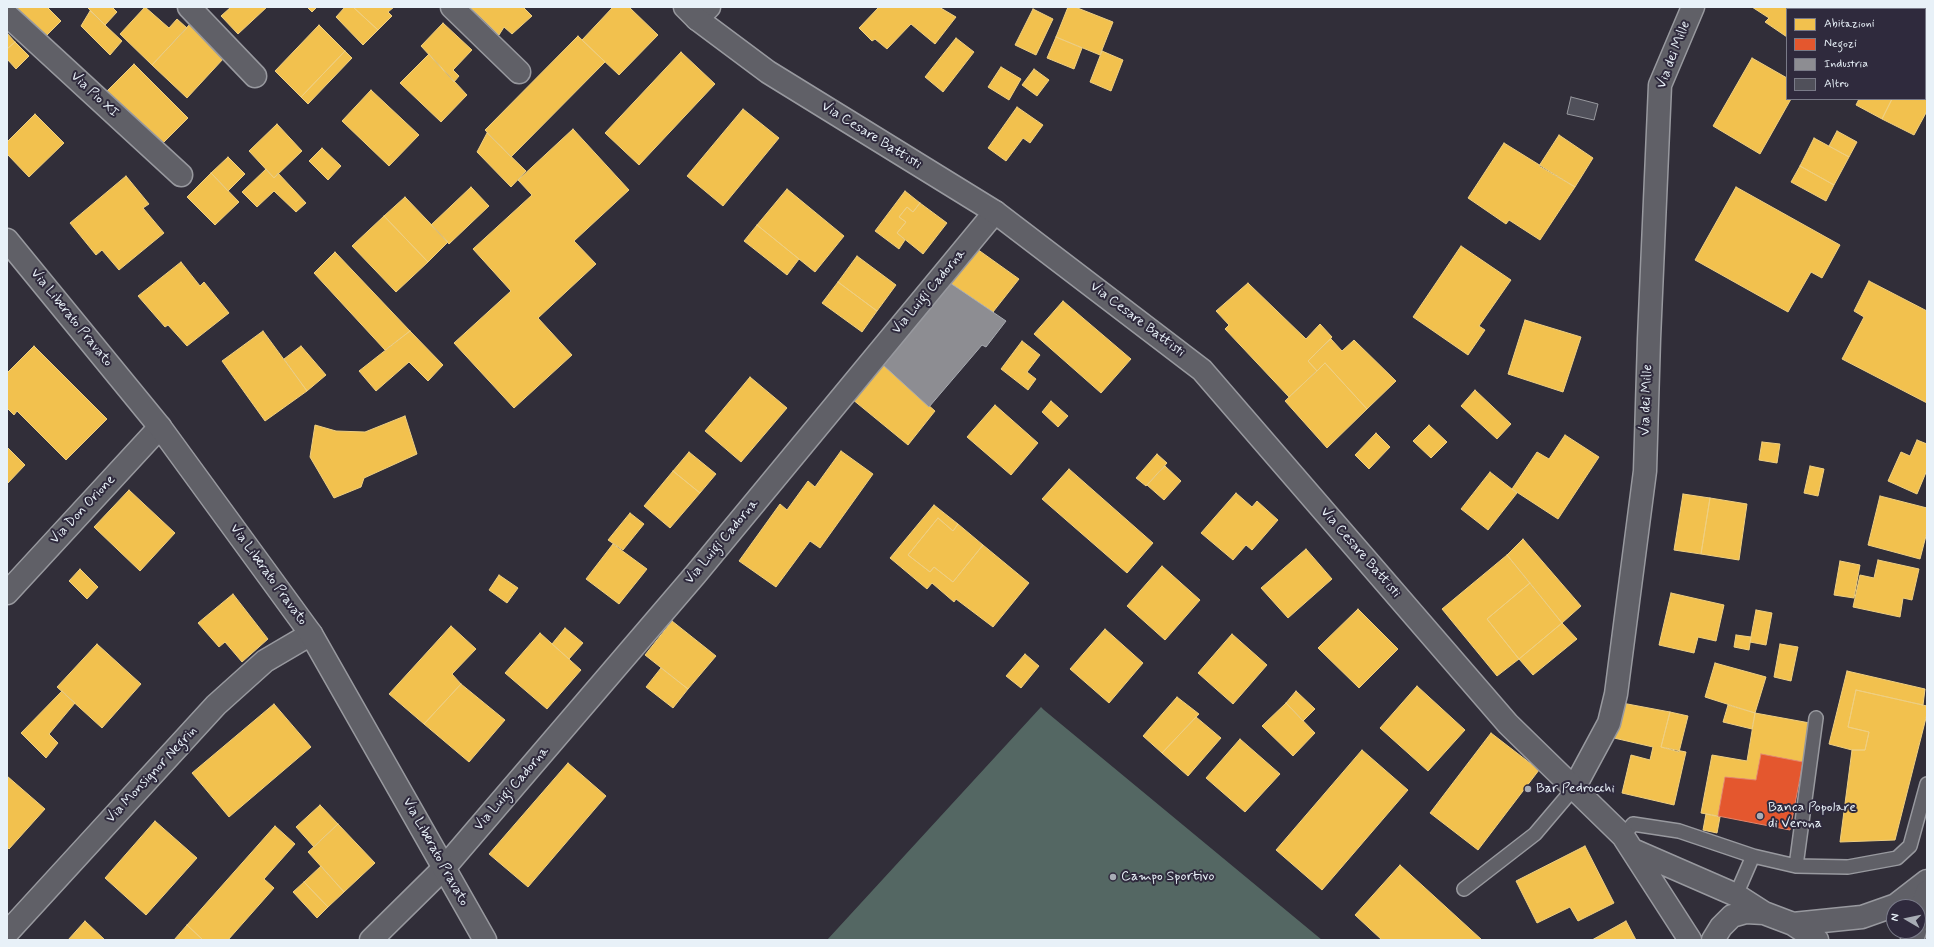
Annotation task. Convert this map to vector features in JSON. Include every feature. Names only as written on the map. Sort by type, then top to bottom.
[{"type":"street","points":[[189,7],[255,76]]},
{"type":"street","points":[[452,7],[519,72]]},
{"type":"street","name":"Via dei Mille","points":[[1574,788],[1609,723],[1616,694],[1645,471],[1660,85],[1693,7]]},
{"type":"street","name":"Via Cesare Battisti","points":[[697,11],[768,72],[995,212],[1202,370],[1508,724],[1629,844]]},
{"type":"street","name":"Via Pio XI","points":[[7,15],[181,175]]},
{"type":"street","name":"Via Luigi Cadorna","points":[[371,940],[444,868],[696,575],[995,212]]},
{"type":"street","name":"Via Liberato Pravato","points":[[7,240],[160,427],[311,634],[485,940]]},
{"type":"street","name":"Via Don Orione","points":[[7,593],[160,427]]},
{"type":"street","name":"Via Monsignor Negrin","points":[[7,933],[216,705],[265,661],[311,634]]},
{"type":"street","points":[[1629,844],[1736,895],[1764,914]]},
{"type":"street","points":[[1629,844],[1690,940]]},
{"type":"street","points":[[1794,924],[1862,917],[1896,904],[1927,881]]},
{"type":"street","points":[[1713,940],[1721,927],[1732,916],[1746,912],[1764,914],[1794,924],[1818,940]]},
{"type":"lane","points":[[1796,866],[1816,718]]},
{"type":"lane","points":[[1629,844],[1633,824],[1679,831],[1753,856],[1796,866],[1848,867],[1897,858],[1910,846],[1927,784]]},
{"type":"lane","points":[[1464,889],[1535,834],[1574,788]]},
{"type":"lane","points":[[1919,812],[1927,823]]},
{"type":"lane","points":[[1736,895],[1753,856]]},
{"type":"green space","points":[[1041,707],[1044,710],[1322,940],[827,940]]},
{"type":"building: Abitazioni","points":[[16,7],[47,7],[61,21],[45,37]]},
{"type":"building: Abitazioni","points":[[87,7],[112,7],[117,12],[105,25]]},
{"type":"building: Abitazioni","points":[[145,7],[169,28],[177,19],[187,28],[152,65],[120,34]]},
{"type":"building: Abitazioni","points":[[231,7],[267,7],[238,34],[221,16]]},
{"type":"building: Abitazioni","points":[[307,7],[317,7],[312,12]]},
{"type":"building: Abitazioni","points":[[345,7],[353,7],[378,30],[363,45],[336,17]]},
{"type":"building: Abitazioni","points":[[353,7],[394,7],[388,12],[392,16],[378,30]]},
{"type":"building: Abitazioni","points":[[470,7],[523,7],[532,16],[512,34],[504,27],[499,35]]},
{"type":"building: Abitazioni","points":[[613,7],[629,7],[658,35],[619,75],[582,40]]},
{"type":"building: Abitazioni","points":[[879,7],[939,7],[956,17],[935,44],[911,24],[887,49],[875,39],[872,41],[859,28]]},
{"type":"building: Abitazioni","points":[[1068,7],[1075,7],[1113,22],[1100,55],[1056,37]]},
{"type":"building: Abitazioni","points":[[1752,7],[1826,8],[1786,8],[1786,36],[1765,22],[1769,18]]},
{"type":"building: Abitazioni","points":[[1843,7],[1860,7],[1860,8],[1842,8]]},
{"type":"building: Abitazioni","points":[[1033,9],[1053,19],[1036,55],[1015,45]]},
{"type":"building: Abitazioni","points":[[90,11],[122,41],[110,55],[81,26]]},
{"type":"building: Abitazioni","points":[[443,23],[472,50],[453,70],[459,76],[454,82],[421,46]]},
{"type":"building: Abitazioni","points":[[190,24],[224,58],[187,98],[152,65]]},
{"type":"building: Abitazioni","points":[[319,25],[345,51],[301,97],[275,71]]},
{"type":"building: Abitazioni","points":[[7,33],[15,42],[7,49]]},
{"type":"building: Abitazioni","points":[[578,36],[605,62],[511,157],[485,130]]},
{"type":"building: Abitazioni","points":[[1056,37],[1082,48],[1074,69],[1047,58]]},
{"type":"building: Abitazioni","points":[[956,38],[974,52],[943,92],[925,77]]},
{"type":"building: Abitazioni","points":[[15,42],[29,56],[16,69],[7,59],[7,49]]},
{"type":"building: Abitazioni","points":[[345,51],[352,58],[308,104],[301,97]]},
{"type":"building: Abitazioni","points":[[1102,51],[1123,60],[1111,91],[1090,82]]},
{"type":"building: Abitazioni","points":[[681,52],[715,84],[639,165],[605,133]]},
{"type":"building: Abitazioni","points":[[429,54],[467,95],[441,122],[400,83]]},
{"type":"building: Abitazioni","points":[[1752,58],[1786,77],[1786,100],[1790,100],[1760,154],[1713,126]]},
{"type":"building: Abitazioni","points":[[134,64],[188,118],[158,148],[104,94]]},
{"type":"building: Abitazioni","points":[[1001,67],[1021,79],[1009,100],[988,87]]},
{"type":"building: Abitazioni","points":[[1034,69],[1049,80],[1037,96],[1022,85]]},
{"type":"building: Abitazioni","points":[[1927,75],[1927,111],[1914,135],[1882,119],[1892,100],[1926,100]]},
{"type":"building: Abitazioni","points":[[371,90],[419,135],[389,166],[342,121]]},
{"type":"building: Abitazioni","points":[[1858,100],[1892,100],[1882,119],[1856,105]]},
{"type":"building: Abitazioni","points":[[1017,107],[1043,125],[1030,143],[1023,138],[1006,161],[988,148]]},
{"type":"building: Abitazioni","points":[[743,109],[779,138],[723,206],[687,176]]},
{"type":"building: Abitazioni","points":[[35,114],[64,143],[29,177],[7,154],[7,142]]},
{"type":"building: Abitazioni","points":[[277,124],[302,151],[274,178],[249,151]]},
{"type":"building: Abitazioni","points":[[573,129],[629,190],[574,241],[596,264],[538,318],[572,355],[514,408],[454,343],[511,291],[473,249],[532,195],[518,180]]},
{"type":"building: Abitazioni","points":[[1837,131],[1857,142],[1849,157],[1829,146]]},
{"type":"building: Abitazioni","points":[[487,133],[526,171],[511,187],[477,152]]},
{"type":"building: Abitazioni","points":[[1559,135],[1593,158],[1575,187],[1539,166]]},
{"type":"building: Abitazioni","points":[[1814,138],[1849,157],[1834,185],[1800,166]]},
{"type":"building: Abitazioni","points":[[1504,143],[1575,187],[1540,240],[1509,220],[1506,224],[1468,198]]},
{"type":"building: Abitazioni","points":[[322,148],[341,166],[328,180],[309,161]]},
{"type":"building: Abitazioni","points":[[228,157],[245,174],[228,191],[211,173]]},
{"type":"building: Abitazioni","points":[[1800,166],[1834,185],[1826,201],[1791,182]]},
{"type":"building: Abitazioni","points":[[266,169],[274,178],[278,173],[306,203],[296,212],[274,191],[257,207],[242,192]]},
{"type":"building: Abitazioni","points":[[211,173],[239,202],[215,225],[187,197]]},
{"type":"building: Abitazioni","points":[[126,176],[149,204],[143,208],[164,233],[119,270],[102,250],[96,255],[70,223]]},
{"type":"building: Abitazioni","points":[[471,187],[489,206],[449,244],[431,225]]},
{"type":"building: Abitazioni","points":[[1736,187],[1840,245],[1822,278],[1811,272],[1788,312],[1695,260]]},
{"type":"building: Abitazioni","points":[[787,189],[844,236],[815,272],[757,225]]},
{"type":"building: Abitazioni","points":[[905,191],[920,203],[913,212],[907,207],[899,217],[906,222],[897,233],[905,240],[899,249],[875,231]]},
{"type":"building: Abitazioni","points":[[405,197],[448,242],[428,262],[384,216]]},
{"type":"building: Abitazioni","points":[[920,203],[947,223],[923,254],[897,233],[906,222],[899,217],[907,207],[913,212]]},
{"type":"building: Abitazioni","points":[[384,216],[428,262],[396,292],[352,246]]},
{"type":"building: Abitazioni","points":[[757,225],[799,259],[787,275],[744,241]]},
{"type":"building: Abitazioni","points":[[1461,246],[1511,280],[1479,326],[1485,330],[1468,355],[1413,317]]},
{"type":"building: Abitazioni","points":[[977,249],[1019,279],[993,312],[950,283]]},
{"type":"building: Abitazioni","points":[[335,252],[410,331],[385,350],[314,273]]},
{"type":"building: Abitazioni","points":[[857,256],[896,285],[877,311],[838,282]]},
{"type":"building: Abitazioni","points":[[181,262],[200,286],[204,282],[229,313],[187,346],[168,325],[165,327],[138,296]]},
{"type":"building: Abitazioni","points":[[1869,281],[1927,311],[1927,403],[1842,359],[1864,317],[1854,311]]},
{"type":"building: Abitazioni","points":[[838,282],[877,311],[862,332],[822,303]]},
{"type":"building: Abitazioni","points":[[1248,283],[1306,339],[1320,324],[1332,337],[1308,361],[1317,371],[1289,397],[1225,329],[1229,325],[1216,311]]},
{"type":"building: Abitazioni","points":[[1063,301],[1131,359],[1101,393],[1034,334]]},
{"type":"building: Abitazioni","points":[[1525,320],[1581,337],[1563,392],[1508,374]]},
{"type":"building: Abitazioni","points":[[263,331],[307,391],[265,421],[222,361]]},
{"type":"building: Abitazioni","points":[[410,331],[443,365],[428,381],[409,362],[376,391],[359,371]]},
{"type":"building: Abitazioni","points":[[1331,339],[1342,351],[1354,340],[1396,381],[1367,409],[1325,363],[1317,371],[1308,361]]},
{"type":"building: Abitazioni","points":[[1022,341],[1040,355],[1027,372],[1036,379],[1028,390],[1001,369]]},
{"type":"building: Abitazioni","points":[[34,346],[107,419],[66,460],[17,411],[14,415],[7,408],[7,373]]},
{"type":"building: Abitazioni","points":[[301,346],[326,375],[307,391],[284,359]]},
{"type":"building: Abitazioni","points":[[1325,363],[1367,409],[1327,448],[1285,401]]},
{"type":"building: Abitazioni","points":[[882,364],[935,411],[908,445],[852,399]]},
{"type":"building: Abitazioni","points":[[750,377],[787,408],[741,462],[705,431]]},
{"type":"building: Abitazioni","points":[[1475,390],[1511,424],[1497,439],[1461,406]]},
{"type":"building: Abitazioni","points":[[1051,401],[1068,416],[1058,427],[1042,412]]},
{"type":"building: Abitazioni","points":[[995,405],[1038,443],[1011,475],[967,437]]},
{"type":"building: Abitazioni","points":[[405,416],[417,454],[364,478],[361,487],[334,498],[310,457],[315,425],[336,431],[365,432]]},
{"type":"building: Abitazioni","points":[[1429,425],[1447,442],[1431,458],[1413,441]]},
{"type":"building: Abitazioni","points":[[1376,433],[1390,447],[1369,469],[1355,455]]},
{"type":"building: Abitazioni","points":[[1565,435],[1599,457],[1558,519],[1512,489],[1537,452],[1549,459]]},
{"type":"building: Abitazioni","points":[[1917,440],[1927,444],[1927,470],[1917,494],[1888,481],[1901,452],[1910,456]]},
{"type":"building: Abitazioni","points":[[1762,442],[1780,444],[1777,463],[1759,460]]},
{"type":"building: Abitazioni","points":[[7,447],[25,465],[7,484]]},
{"type":"building: Abitazioni","points":[[841,451],[873,474],[820,548],[810,541],[776,587],[739,561],[780,504],[787,510],[808,481],[815,487]]},
{"type":"building: Abitazioni","points":[[689,452],[716,474],[700,493],[673,471]]},
{"type":"building: Abitazioni","points":[[1157,454],[1167,463],[1146,486],[1136,478]]},
{"type":"building: Abitazioni","points":[[1165,466],[1181,481],[1164,500],[1147,485]]},
{"type":"building: Abitazioni","points":[[1810,466],[1824,469],[1818,496],[1804,493]]},
{"type":"building: Abitazioni","points":[[1069,469],[1153,543],[1127,573],[1042,499]]},
{"type":"building: Abitazioni","points":[[673,471],[700,493],[670,528],[644,506]]},
{"type":"building: Abitazioni","points":[[1490,472],[1517,493],[1488,530],[1461,509]]},
{"type":"building: Abitazioni","points":[[129,490],[175,533],[140,571],[94,527]]},
{"type":"building: Abitazioni","points":[[1236,493],[1252,507],[1257,501],[1278,520],[1252,550],[1246,545],[1233,560],[1201,533]]},
{"type":"building: Abitazioni","points":[[1683,494],[1710,498],[1701,554],[1674,550]]},
{"type":"building: Abitazioni","points":[[1880,496],[1927,508],[1927,532],[1920,559],[1868,545]]},
{"type":"building: Abitazioni","points":[[1710,498],[1747,504],[1739,560],[1701,554]]},
{"type":"building: Abitazioni","points":[[934,505],[958,524],[953,531],[938,518],[908,555],[930,572],[934,567],[953,582],[983,545],[1029,583],[993,627],[956,599],[954,602],[932,583],[927,589],[890,558]]},
{"type":"building: Abitazioni","points":[[630,513],[644,524],[623,550],[608,540]]},
{"type":"building: Abitazioni","points":[[938,518],[953,531],[958,524],[983,545],[953,582],[934,567],[930,572],[908,555]]},
{"type":"building: Abitazioni","points":[[1523,539],[1581,606],[1562,623],[1507,555]]},
{"type":"building: Abitazioni","points":[[613,544],[647,569],[619,604],[586,579]]},
{"type":"building: Abitazioni","points":[[1306,549],[1332,579],[1288,618],[1261,588]]},
{"type":"building: Abitazioni","points":[[1507,555],[1530,583],[1487,619],[1519,659],[1497,676],[1442,609]]},
{"type":"building: Abitazioni","points":[[1878,560],[1919,569],[1912,600],[1903,598],[1900,617],[1853,607],[1860,575],[1874,578]]},
{"type":"building: Abitazioni","points":[[1840,561],[1860,565],[1854,598],[1834,595]]},
{"type":"building: Abitazioni","points":[[1162,566],[1200,600],[1165,640],[1127,606]]},
{"type":"building: Abitazioni","points":[[80,569],[98,587],[87,599],[69,581]]},
{"type":"building: Abitazioni","points":[[499,575],[518,588],[507,603],[489,590]]},
{"type":"building: Abitazioni","points":[[1530,583],[1562,623],[1519,659],[1487,619]]},
{"type":"building: Abitazioni","points":[[1671,593],[1724,605],[1716,641],[1698,637],[1694,653],[1659,645]]},
{"type":"building: Abitazioni","points":[[233,594],[268,639],[242,662],[225,642],[219,647],[198,623]]},
{"type":"building: Abitazioni","points":[[1358,609],[1398,649],[1359,688],[1318,648]]},
{"type":"building: Abitazioni","points":[[1756,610],[1772,613],[1766,645],[1750,642]]},
{"type":"building: Abitazioni","points":[[672,621],[716,656],[688,689],[645,655]]},
{"type":"building: Abitazioni","points":[[1562,623],[1577,639],[1533,675],[1519,659]]},
{"type":"building: Abitazioni","points":[[451,626],[476,649],[452,674],[461,684],[424,724],[389,694]]},
{"type":"building: Abitazioni","points":[[565,628],[583,643],[569,659],[552,644]]},
{"type":"building: Abitazioni","points":[[1105,629],[1143,663],[1109,703],[1070,669]]},
{"type":"building: Abitazioni","points":[[540,633],[581,670],[547,709],[505,673]]},
{"type":"building: Abitazioni","points":[[1232,634],[1267,665],[1233,704],[1198,673]]},
{"type":"building: Abitazioni","points":[[1736,635],[1751,637],[1749,650],[1734,647]]},
{"type":"building: Abitazioni","points":[[97,644],[141,684],[102,728],[57,687]]},
{"type":"building: Abitazioni","points":[[1780,644],[1798,647],[1791,681],[1774,677]]},
{"type":"building: Abitazioni","points":[[1025,654],[1039,666],[1021,688],[1006,676]]},
{"type":"building: Abitazioni","points":[[1715,663],[1766,677],[1755,713],[1705,697]]},
{"type":"building: Abitazioni","points":[[661,668],[688,689],[673,708],[646,687]]},
{"type":"building: Abitazioni","points":[[1847,671],[1925,689],[1923,705],[1856,690],[1848,727],[1869,732],[1865,750],[1852,750],[1829,744]]},
{"type":"building: Abitazioni","points":[[461,684],[505,720],[469,762],[424,724]]},
{"type":"building: Abitazioni","points":[[1417,686],[1465,730],[1428,771],[1380,728]]},
{"type":"building: Abitazioni","points":[[1856,690],[1927,706],[1927,714],[1895,840],[1840,842],[1852,750],[1865,750],[1869,732],[1848,727]]},
{"type":"building: Abitazioni","points":[[62,691],[75,703],[49,734],[58,743],[46,758],[21,733]]},
{"type":"building: Abitazioni","points":[[1296,691],[1315,709],[1303,721],[1286,703]]},
{"type":"building: Abitazioni","points":[[1177,697],[1199,714],[1162,753],[1143,736]]},
{"type":"building: Abitazioni","points":[[1286,703],[1315,733],[1293,756],[1262,726]]},
{"type":"building: Abitazioni","points":[[1622,703],[1670,712],[1661,747],[1686,752],[1674,805],[1622,793],[1631,755],[1650,760],[1653,747],[1614,738]]},
{"type":"building: Abitazioni","points":[[274,704],[311,747],[229,817],[192,773]]},
{"type":"building: Abitazioni","points":[[1728,705],[1755,713],[1752,729],[1723,722]]},
{"type":"building: Abitazioni","points":[[1670,712],[1688,716],[1679,752],[1661,747]]},
{"type":"building: Abitazioni","points":[[1755,713],[1810,723],[1803,762],[1761,754],[1756,780],[1725,777],[1718,816],[1701,813],[1712,755],[1747,761]]},
{"type":"building: Abitazioni","points":[[1196,717],[1221,738],[1188,776],[1162,753]]},
{"type":"building: Abitazioni","points":[[1491,733],[1539,770],[1478,850],[1430,813]]},
{"type":"building: Abitazioni","points":[[1240,739],[1280,774],[1245,812],[1206,778]]},
{"type":"building: Abitazioni","points":[[1362,750],[1408,790],[1322,890],[1276,850]]},
{"type":"building: Abitazioni","points":[[568,763],[606,796],[528,887],[489,854]]},
{"type":"building: Abitazioni","points":[[7,776],[45,809],[9,849],[7,847]]},
{"type":"building: Abitazioni","points":[[320,805],[338,824],[314,847],[296,827]]},
{"type":"building: Abitazioni","points":[[1706,814],[1720,817],[1717,833],[1703,830]]},
{"type":"building: Abitazioni","points":[[155,821],[197,858],[146,915],[105,878]]},
{"type":"building: Abitazioni","points":[[338,824],[375,863],[344,892],[308,852]]},
{"type":"building: Abitazioni","points":[[275,826],[295,844],[264,879],[274,888],[228,940],[203,940],[187,925]]},
{"type":"building: Abitazioni","points":[[1585,846],[1614,903],[1578,921],[1570,907],[1537,923],[1516,881]]},
{"type":"building: Abitazioni","points":[[1400,865],[1482,940],[1382,940],[1355,915]]},
{"type":"building: Abitazioni","points":[[321,866],[344,892],[328,907],[304,882]]},
{"type":"building: Abitazioni","points":[[304,882],[328,907],[317,918],[293,892]]},
{"type":"building: Abitazioni","points":[[85,921],[105,940],[68,940]]},
{"type":"building: Abitazioni","points":[[1626,921],[1636,940],[1592,940]]},
{"type":"building: Abitazioni","points":[[187,925],[203,940],[174,940]]},
{"type":"building: Negozi","points":[[1761,754],[1803,762],[1790,830],[1718,816],[1725,777],[1756,780]]},
{"type":"building: Industria","points":[[950,283],[1006,321],[986,347],[982,345],[929,407],[882,364]]},
{"type":"building: Altro","points":[[1571,97],[1598,104],[1594,120],[1567,114]]},
{"type":"place","name":"Bar Pedrocchi","points":[[1528,789]]},
{"type":"place","name":"Banca Popolare di Verona","points":[[1760,816]]},
{"type":"place","name":"Campo Sportivo","points":[[1113,877]]}]
